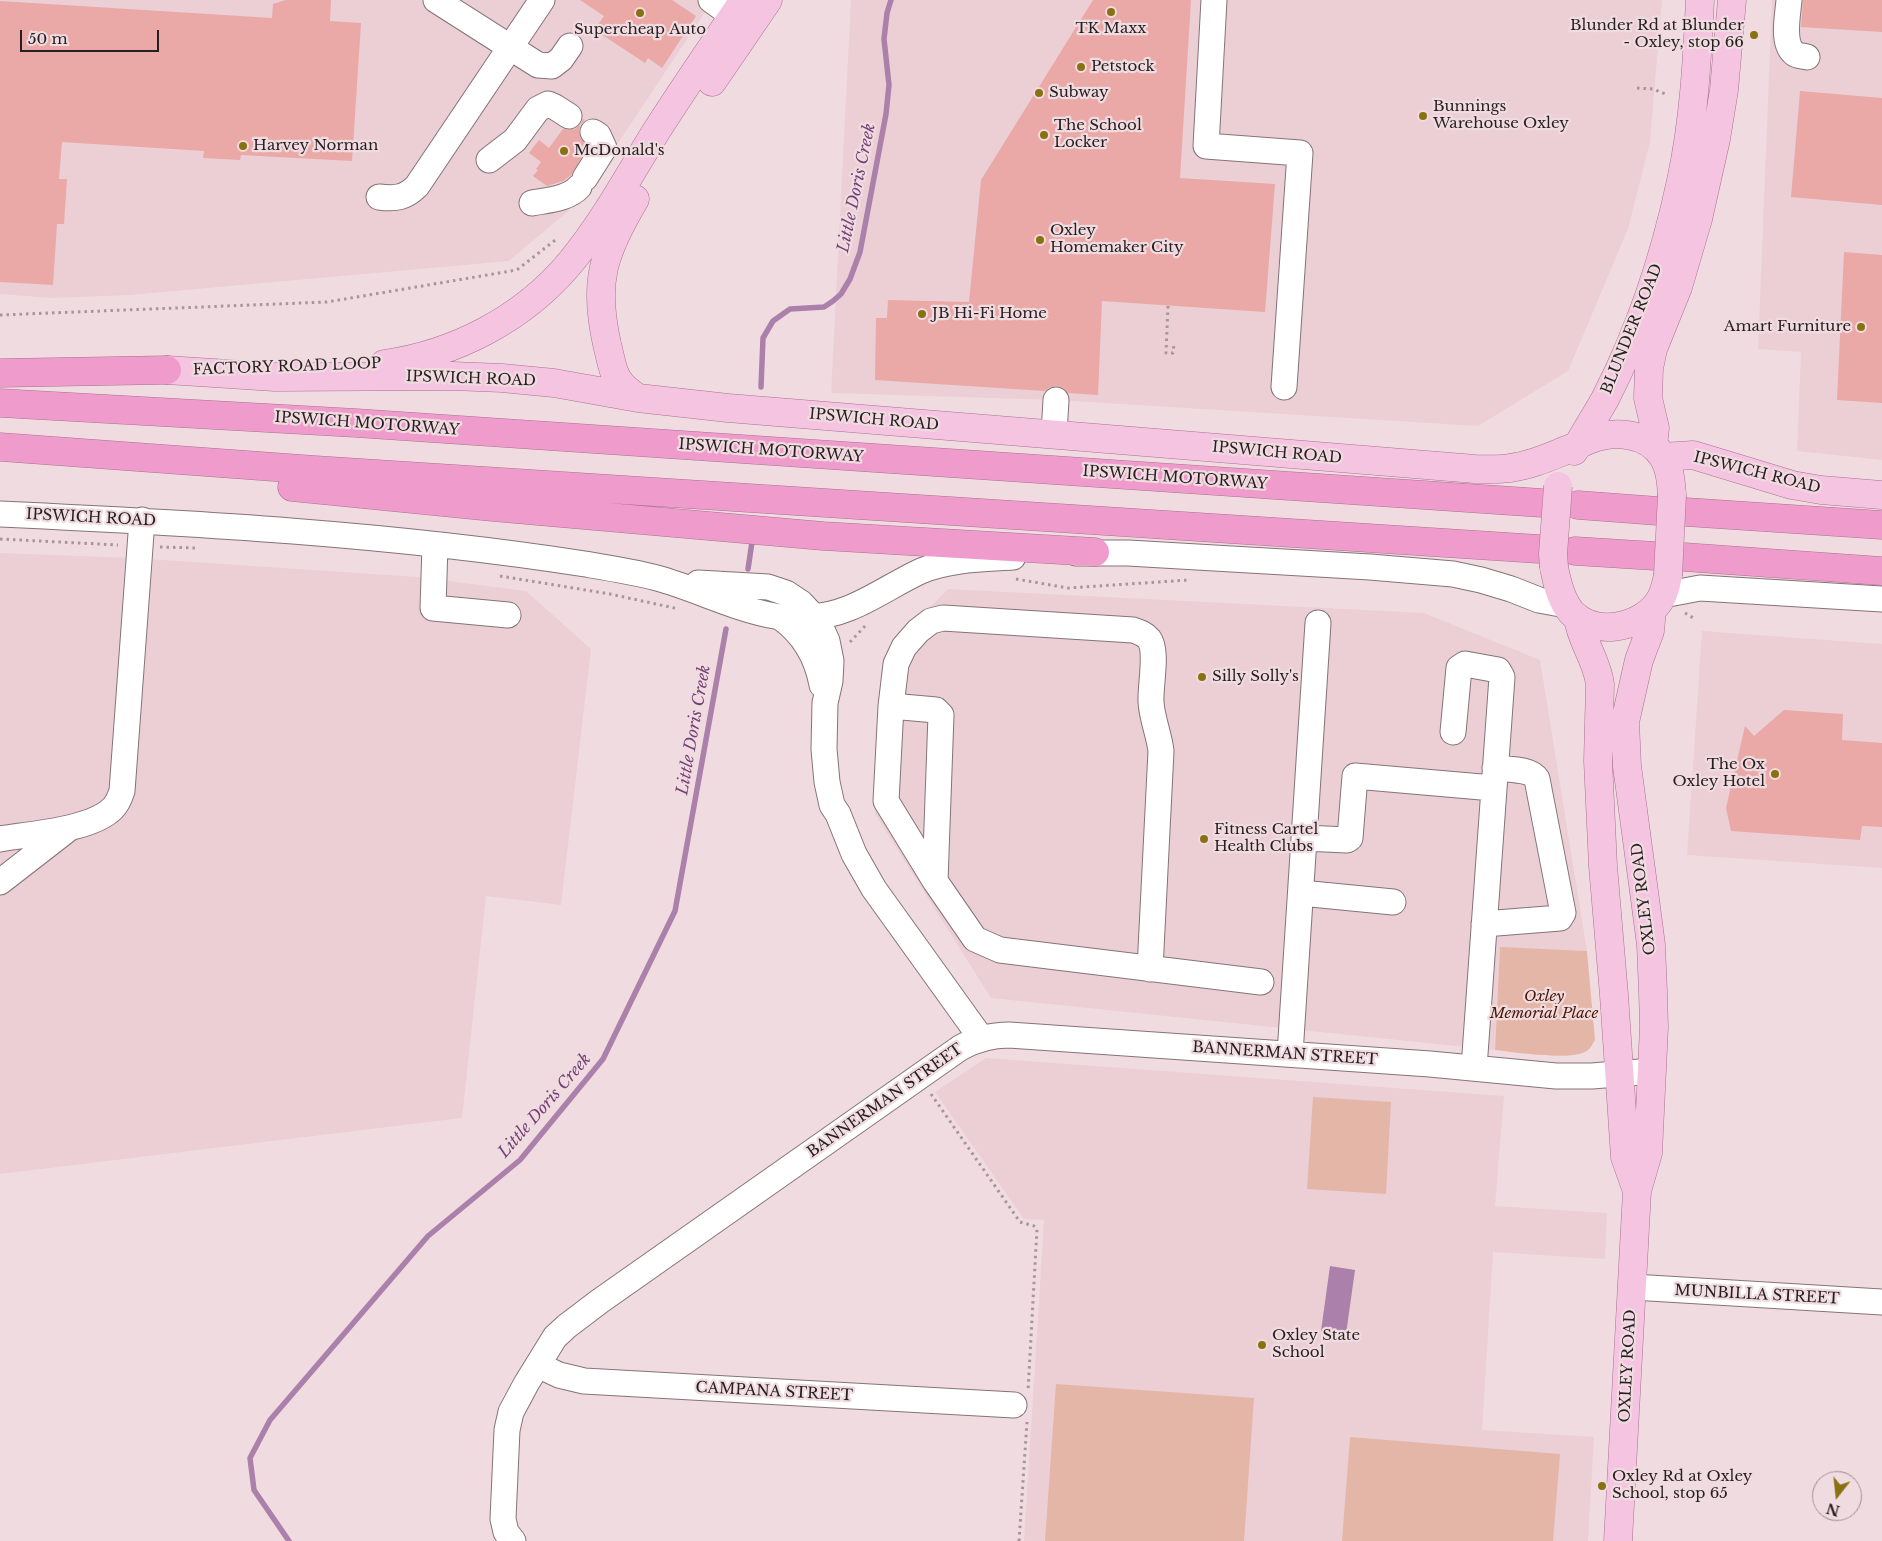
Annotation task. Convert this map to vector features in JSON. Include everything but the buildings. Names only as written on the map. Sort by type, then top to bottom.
[{"type":"highway","points":[[0,373],[167,370]]},
{"type":"highway","name":"IPSWICH MOTORWAY","points":[[0,403],[366,423],[1550,495]]},
{"type":"highway","points":[[0,447],[1547,558]]},
{"type":"highway","points":[[0,463],[349,492],[492,507],[823,536],[1095,552]]},
{"type":"highway","points":[[1578,505],[1672,506],[1882,525]]},
{"type":"highway","points":[[1575,551],[1667,584],[1882,571]]},
{"type":"main road","name":"FACTORY ROAD LOOP","points":[[167,370],[356,367],[397,362],[443,350],[472,338],[507,319],[547,287],[576,256],[604,216],[658,128],[742,14],[768,0]]},
{"type":"main road","name":"BLUNDER ROAD","points":[[1577,446],[1604,399],[1644,309],[1670,227],[1689,133],[1695,79],[1700,0]]},
{"type":"main road","name":"BLUNDER ROAD","points":[[1658,451],[1648,398],[1649,368],[1653,349],[1678,287],[1698,219],[1716,139],[1729,44],[1732,0]]},
{"type":"main road","name":"FACTORY ROAD LOOP","points":[[638,398],[620,383],[612,366],[600,305],[600,286],[604,266],[622,220],[742,14]]},
{"type":"main road","name":"IPSWICH ROAD","points":[[167,370],[275,377],[453,376],[502,378],[578,386],[638,398],[728,408],[1475,469],[1502,469],[1524,466],[1577,446]]},
{"type":"main road","points":[[1613,433],[1626,434],[1640,439],[1658,451],[1671,480],[1672,506],[1667,584],[1640,620],[1615,627],[1588,623],[1572,611],[1547,558],[1553,554],[1550,495],[1564,466],[1577,446],[1596,437],[1613,433]]},
{"type":"main road","name":"IPSWICH ROAD","points":[[1658,451],[1692,455],[1792,485],[1821,490],[1882,495]]},
{"type":"main road","name":"OXLEY ROAD","points":[[1618,1541],[1637,1191],[1648,1153],[1654,1010],[1651,945],[1627,766],[1625,722],[1637,668],[1667,584]]},
{"type":"main road","name":"OXLEY ROAD","points":[[1572,611],[1598,672],[1600,684],[1598,761],[1603,866],[1625,1157],[1637,1191]]},
{"type":"street","points":[[436,0],[538,65],[552,66],[561,59],[570,46]]},
{"type":"street","points":[[379,197],[396,199],[409,194],[417,186],[542,0]]},
{"type":"street","points":[[711,0],[742,14]]},
{"type":"street","points":[[1214,0],[1206,146],[1300,153],[1284,387]]},
{"type":"street","points":[[1789,0],[1787,35],[1789,46],[1796,54],[1807,57]]},
{"type":"street","points":[[489,160],[509,160],[527,149],[562,111]]},
{"type":"street","points":[[532,203],[563,197],[574,192],[582,183],[604,148],[598,135],[593,132]]},
{"type":"street","points":[[1054,434],[1056,400]]},
{"type":"street","name":"IPSWICH ROAD","points":[[0,514],[142,520],[291,531],[435,545],[578,563],[658,578],[720,585],[768,587],[786,593],[801,603],[815,617]]},
{"type":"street","points":[[0,839],[70,828],[94,821],[113,808],[119,800],[122,791],[142,520]]},
{"type":"street","points":[[435,545],[433,608],[508,615]]},
{"type":"street","name":"IPSWICH ROAD","points":[[658,578],[721,600],[780,617],[815,617],[852,607],[922,571],[942,564],[974,559],[1095,552],[1370,567],[1453,574],[1511,589],[1572,611]]},
{"type":"street","points":[[1667,584],[1700,588],[1882,599]]},
{"type":"street","points":[[780,617],[799,634],[810,649],[819,668],[825,704],[824,749],[827,782],[832,805],[837,812],[854,854],[874,889],[981,1038]]},
{"type":"street","points":[[815,617],[828,641],[831,661],[830,681],[825,704]]},
{"type":"street","points":[[1150,968],[1161,751],[1160,738],[1151,701],[1152,649],[1150,640],[1142,633],[1133,630],[943,618],[931,621],[918,631],[904,647],[896,664],[891,706],[886,801],[935,881],[975,939],[1000,950],[1261,982]]},
{"type":"street","points":[[1290,1054],[1318,623]]},
{"type":"street","points":[[1453,732],[1459,668],[1465,664],[1498,670],[1502,677],[1474,1068]]},
{"type":"street","points":[[891,706],[936,710],[942,715],[935,881]]},
{"type":"street","points":[[1304,838],[1347,840],[1350,838],[1355,776],[1494,778],[1527,772],[1534,775],[1537,778],[1563,913],[1560,918],[1484,924]]},
{"type":"street","points":[[0,882],[70,828]]},
{"type":"street","points":[[1301,893],[1393,902]]},
{"type":"street","name":"BANNERMAN STREET","points":[[509,1534],[503,1502],[506,1430],[511,1412],[555,1337],[600,1301],[960,1048],[981,1038],[1009,1035],[1290,1054],[1556,1076],[1592,1076],[1652,1071]]},
{"type":"street","name":"MUNBILLA STREET","points":[[1633,1287],[1882,1302]]},
{"type":"street","name":"CAMPANA STREET","points":[[538,1365],[559,1375],[584,1381],[1023,1406]]},
{"type":"path","points":[[1637,88],[1653,89],[1668,95]]},
{"type":"path","points":[[0,314],[327,302],[518,269],[554,243],[565,232]]},
{"type":"path","points":[[1168,306],[1166,353],[1173,353],[1174,344]]},
{"type":"path","points":[[1667,584],[1695,619]]},
{"type":"path","points":[[919,1077],[1020,1222],[1034,1226],[1037,1229],[1023,1406],[1019,1541]]},
{"type":"shaded area","points":[[0,0],[713,0],[579,202],[509,261],[130,295],[52,298],[0,294]]},
{"type":"shaded area","points":[[851,0],[1662,0],[1650,142],[1628,229],[1568,371],[1478,426],[1056,400],[831,393]]},
{"type":"shaded area","points":[[1772,0],[1882,0],[1882,460],[1797,451],[1801,352],[1758,349]]},
{"type":"shaded area","points":[[0,553],[133,558],[418,577],[526,591],[591,649],[561,905],[486,896],[462,1118],[0,1174]]},
{"type":"shaded area","points":[[948,589],[1424,613],[1540,660],[1587,951],[1500,948],[1495,1050],[991,998],[875,814],[890,647]]},
{"type":"shaded area","points":[[1702,631],[1882,644],[1882,868],[1687,855]]},
{"type":"shaded area","name":"Oxley State School","points":[[986,1058],[1504,1096],[1495,1206],[1607,1213],[1605,1259],[1493,1252],[1482,1430],[1594,1437],[1588,1541],[1024,1541],[1044,1220],[1024,1219],[935,1092]]},
{"type":"shaded area","points":[[1330,1266],[1355,1270],[1346,1334],[1321,1331]]},
{"type":"green space","name":"Oxley Memorial Place","points":[[1500,947],[1587,951],[1595,1040],[1589,1049],[1581,1054],[1558,1056],[1495,1050]]},
{"type":"green space","points":[[1313,1097],[1391,1102],[1386,1194],[1307,1189]]},
{"type":"green space","points":[[1056,1384],[1254,1398],[1244,1541],[1045,1541]]},
{"type":"green space","points":[[1350,1437],[1560,1454],[1553,1541],[1342,1541]]},
{"type":"waterway","name":"Little Doris Creek","points":[[761,387],[763,338],[773,321],[790,309],[824,307],[833,301],[841,294],[850,279],[860,252],[886,114],[889,85],[884,39],[887,13],[891,0]]},
{"type":"waterway","name":"Little Doris Creek","points":[[748,569],[752,542]]},
{"type":"waterway","name":"Little Doris Creek","points":[[289,1541],[254,1490],[250,1458],[270,1420],[428,1236],[520,1160],[603,1059],[675,911],[726,629]]},
{"type":"place","name":"TK Maxx","points":[[1111,12]]},
{"type":"place","name":"Supercheap Auto","points":[[640,13]]},
{"type":"place","name":"Blunder Rd at Blunder - Oxley, stop 66","points":[[1754,35]]},
{"type":"place","name":"Petstock","points":[[1081,67]]},
{"type":"place","name":"Subway","points":[[1039,93]]},
{"type":"place","name":"Bunnings Warehouse Oxley","points":[[1423,116]]},
{"type":"place","name":"The School Locker","points":[[1044,135]]},
{"type":"place","name":"Harvey Norman","points":[[243,146]]},
{"type":"place","name":"McDonald's","points":[[564,151]]},
{"type":"place","name":"Oxley Homemaker City","points":[[1040,240]]},
{"type":"place","name":"JB Hi-Fi Home","points":[[922,314]]},
{"type":"place","name":"Amart Furniture","points":[[1861,327]]},
{"type":"place","name":"Silly Solly's","points":[[1202,677]]},
{"type":"place","name":"The Ox Oxley Hotel","points":[[1775,774]]},
{"type":"place","name":"Fitness Cartel Health Clubs","points":[[1204,839]]},
{"type":"place","name":"Oxley State School","points":[[1262,1345]]},
{"type":"place","name":"Oxley Rd at Oxley School, stop 65","points":[[1602,1486]]}]
